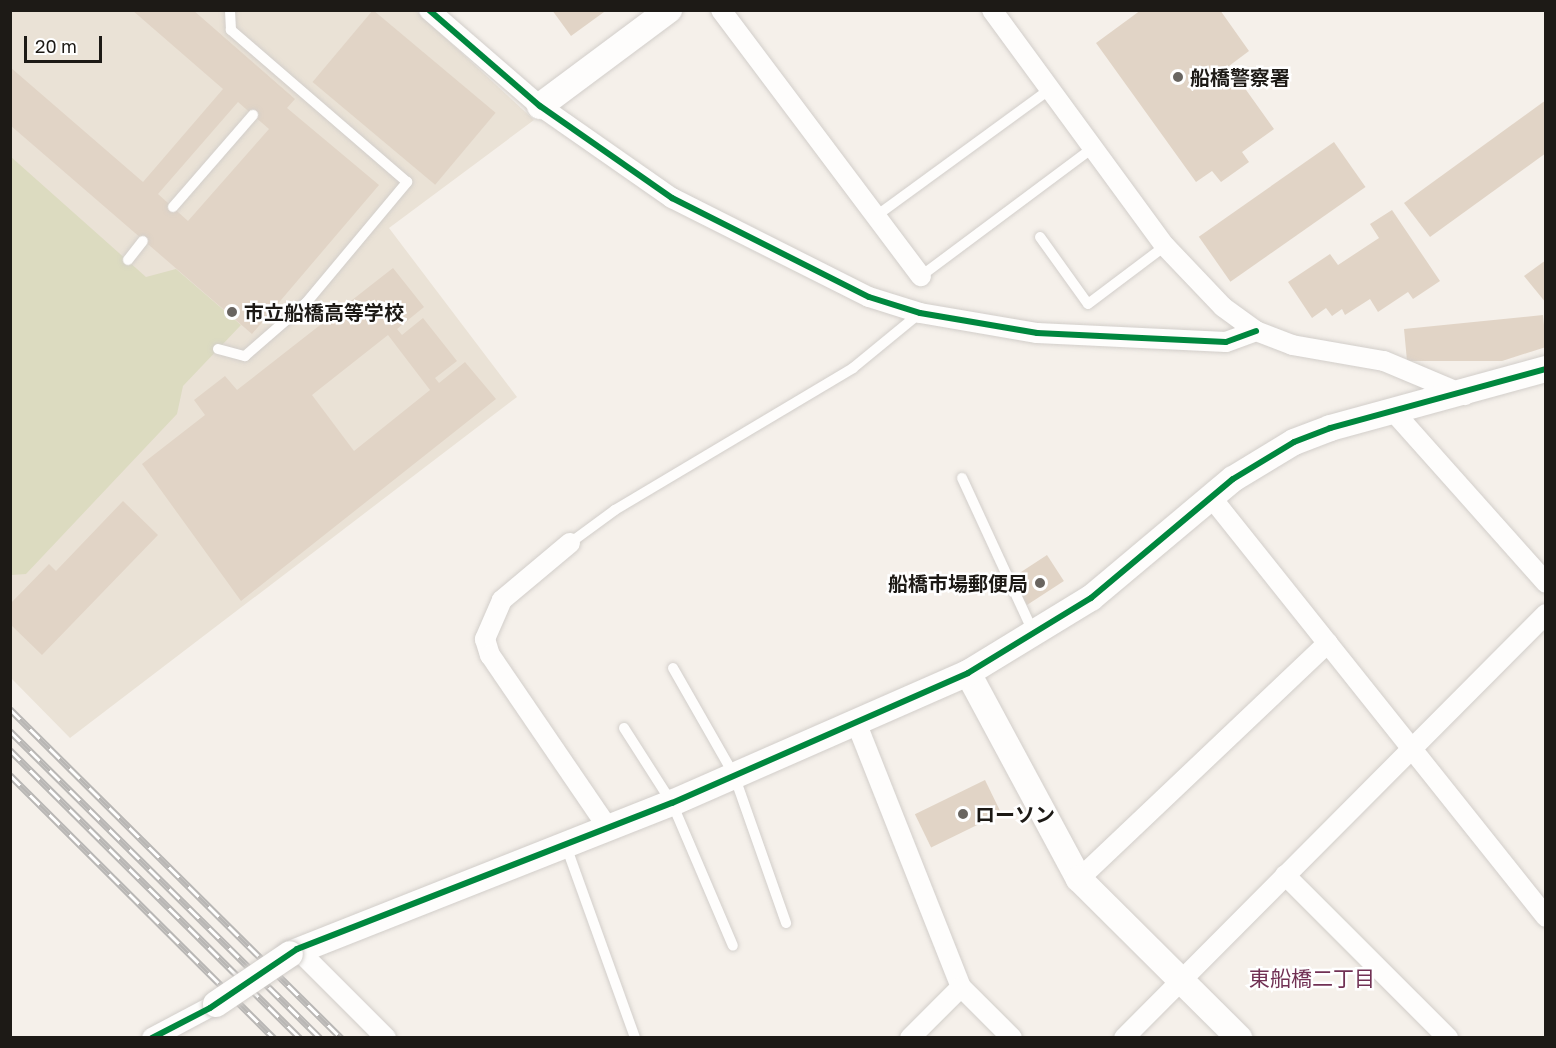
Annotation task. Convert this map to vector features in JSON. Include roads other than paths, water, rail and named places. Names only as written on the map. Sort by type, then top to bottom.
[{"type":"street","points":[[429,10],[540,106],[672,198],[818,274],[920,313],[1037,333],[1226,342],[1256,331]]},
{"type":"street","points":[[540,106],[669,10]]},
{"type":"street","points":[[721,10],[921,276]]},
{"type":"street","points":[[992,10],[1165,246],[1223,307],[1256,331],[1292,345],[1384,361],[1466,395]]},
{"type":"street","points":[[152,1038],[216,1004],[293,951],[566,846],[968,672],[1034,634],[1141,560],[1210,496],[1294,442],[1393,411],[1466,395],[1545,369]]},
{"type":"street","points":[[1393,411],[1545,583]]},
{"type":"street","points":[[1210,496],[1545,917]]},
{"type":"street","points":[[570,543],[502,600],[485,639],[490,655],[608,828]]},
{"type":"street","points":[[1124,1038],[1545,614]]},
{"type":"street","points":[[1080,879],[1328,643]]},
{"type":"street","points":[[968,672],[1080,879],[1239,1038]]},
{"type":"street","points":[[856,722],[961,987],[1012,1038]]},
{"type":"street","points":[[1285,875],[1448,1038]]},
{"type":"street","points":[[293,951],[386,1038]]},
{"type":"street","points":[[910,1038],[961,987]]},
{"type":"lane","points":[[218,349],[245,356],[306,303],[407,182],[282,80],[231,30],[230,10]]},
{"type":"lane","points":[[876,216],[1050,89]]},
{"type":"lane","points":[[172,207],[253,115]]},
{"type":"lane","points":[[921,276],[1093,148]]},
{"type":"lane","points":[[1040,237],[1088,304],[1165,246]]},
{"type":"lane","points":[[128,260],[143,241]]},
{"type":"lane","points":[[570,543],[615,510],[853,368],[920,313]]},
{"type":"lane","points":[[962,478],[1034,634]]},
{"type":"lane","points":[[673,668],[734,775],[786,923]]},
{"type":"lane","points":[[624,729],[672,802],[733,946]]},
{"type":"lane","points":[[566,846],[635,1038]]},
{"type":"railway","points":[[10,709],[341,1038]]},
{"type":"railway","points":[[10,731],[320,1038]]},
{"type":"railway","points":[[10,750],[300,1038]]},
{"type":"railway","points":[[10,775],[274,1038]]},
{"type":"place","name":"船橋警察署","points":[[1178,77]]},
{"type":"place","name":"市立船橋高等学校","points":[[232,312]]},
{"type":"place","name":"船橋市場郵便局","points":[[1040,583]]},
{"type":"place","name":"ローソン","points":[[963,814]]},
{"type":"district","name":"東船橋二丁目","points":[[1312,978]]}]
